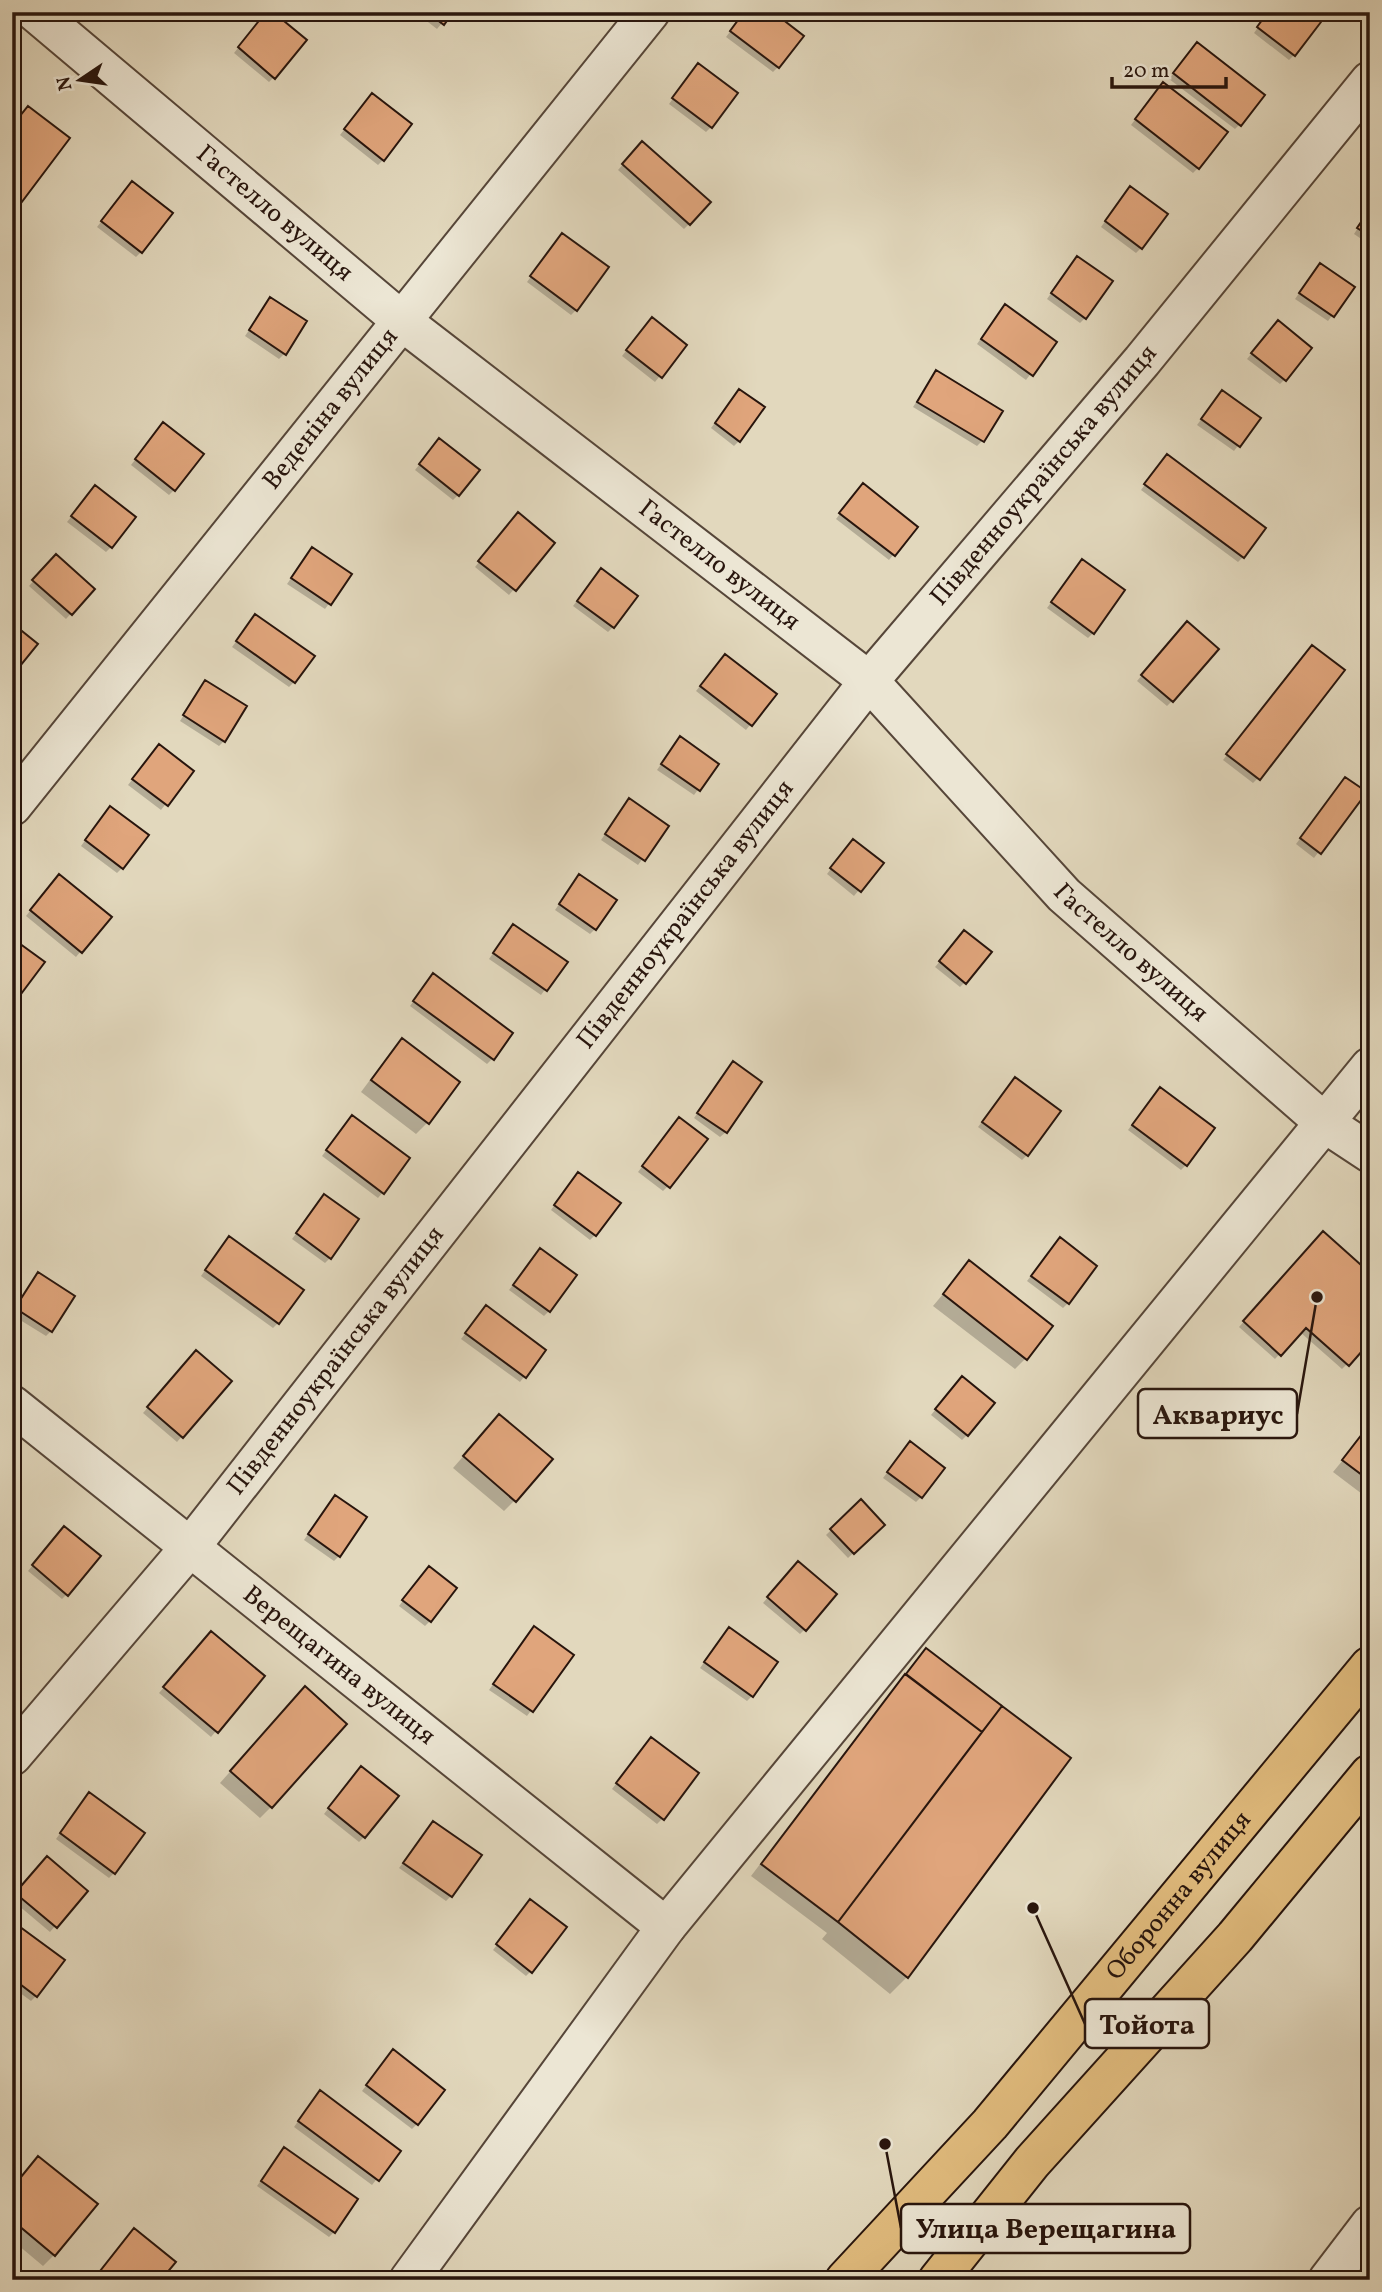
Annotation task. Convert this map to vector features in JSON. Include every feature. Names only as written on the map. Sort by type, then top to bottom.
[{"type":"main road","name":"Оборонна вулиця","points":[[845,2280],[990,2124],[1370,1666]]},
{"type":"main road","points":[[938,2280],[1032,2162],[1235,1937],[1370,1774]]},
{"type":"street","name":"Гастелло вулиця","points":[[35,12],[403,322],[869,681],[1064,895],[1325,1124],[1370,1153]]},
{"type":"street","name":"Веденіна вулиця","points":[[12,806],[650,12]]},
{"type":"street","name":"Південноукраїнська вулиця","points":[[12,1756],[191,1546],[869,681],[1142,361],[1370,81]]},
{"type":"street","points":[[409,2280],[666,1927],[1370,1067]]},
{"type":"street","name":"Верещагина вулиця","points":[[12,1405],[666,1927]]},
{"type":"street","points":[[1328,2280],[1366,2238]]},
{"type":"building","points":[[266,12],[273,12],[307,40],[275,79],[238,47]]},
{"type":"building","points":[[427,12],[453,12],[444,25]]},
{"type":"building","points":[[744,12],[773,12],[804,36],[779,68],[730,31]]},
{"type":"building","points":[[1268,12],[1309,12],[1321,22],[1295,56],[1257,27]]},
{"type":"building","points":[[1197,42],[1265,95],[1241,126],[1173,73]]},
{"type":"building","points":[[698,63],[738,93],[712,128],[672,98]]},
{"type":"building","points":[[1163,82],[1228,132],[1199,169],[1135,119]]},
{"type":"building","points":[[372,93],[412,124],[384,161],[344,129]]},
{"type":"building","points":[[28,106],[70,138],[12,215],[12,126]]},
{"type":"building","points":[[642,141],[711,202],[690,225],[622,164]]},
{"type":"building","points":[[132,181],[173,213],[142,253],[101,221]]},
{"type":"building","points":[[1130,186],[1168,214],[1142,249],[1105,221]]},
{"type":"building","points":[[1370,209],[1370,236],[1357,228]]},
{"type":"building","points":[[562,233],[609,267],[577,311],[530,276]]},
{"type":"building","points":[[1077,256],[1113,281],[1086,319],[1051,293]]},
{"type":"building","points":[[1320,263],[1355,287],[1334,317],[1299,293]]},
{"type":"building","points":[[270,297],[307,321],[286,355],[249,330]]},
{"type":"building","points":[[1005,304],[1057,342],[1033,376],[981,339]]},
{"type":"building","points":[[652,317],[687,345],[662,378],[626,350]]},
{"type":"building","points":[[1278,320],[1312,348],[1286,381],[1251,353]]},
{"type":"building","points":[[936,370],[1003,411],[984,442],[917,402]]},
{"type":"building","points":[[739,389],[765,407],[740,442],[715,423]]},
{"type":"building","points":[[1222,390],[1261,418],[1240,447],[1201,419]]},
{"type":"building","points":[[163,422],[204,454],[175,491],[135,459]]},
{"type":"building","points":[[439,438],[480,470],[459,496],[419,464]]},
{"type":"building","points":[[1167,454],[1266,528],[1244,558],[1144,484]]},
{"type":"building","points":[[863,483],[918,527],[895,556],[839,513]]},
{"type":"building","points":[[95,485],[136,517],[112,548],[71,516]]},
{"type":"building","points":[[518,512],[555,543],[516,591],[478,561]]},
{"type":"building","points":[[312,547],[352,574],[331,605],[291,578]]},
{"type":"building","points":[[56,554],[95,589],[72,615],[32,580]]},
{"type":"building","points":[[1082,559],[1125,590],[1094,634],[1051,602]]},
{"type":"building","points":[[601,568],[638,596],[614,628],[577,601]]},
{"type":"building","points":[[255,614],[315,656],[295,683],[236,641]]},
{"type":"building","points":[[1187,621],[1219,649],[1173,702],[1141,675]]},
{"type":"building","points":[[12,623],[38,644],[12,676]]},
{"type":"building","points":[[1312,645],[1345,670],[1260,780],[1226,754]]},
{"type":"building","points":[[725,654],[777,694],[752,726],[700,686]]},
{"type":"building","points":[[205,680],[247,706],[225,742],[183,715]]},
{"type":"building","points":[[680,736],[719,764],[700,791],[661,764]]},
{"type":"building","points":[[159,744],[194,771],[168,806],[132,779]]},
{"type":"building","points":[[1345,777],[1367,792],[1321,854],[1300,838]]},
{"type":"building","points":[[629,798],[669,826],[645,861],[605,834]]},
{"type":"building","points":[[110,806],[149,835],[123,869],[85,840]]},
{"type":"building","points":[[853,839],[884,863],[861,892],[830,868]]},
{"type":"building","points":[[59,874],[112,917],[82,953],[30,910]]},
{"type":"building","points":[[579,874],[617,900],[596,930],[559,904]]},
{"type":"building","points":[[513,924],[568,962],[547,991],[493,953]]},
{"type":"building","points":[[964,930],[992,952],[966,984],[939,961]]},
{"type":"building","points":[[12,938],[45,962],[15,1002],[12,999]]},
{"type":"building","points":[[433,973],[513,1033],[494,1060],[413,1001]]},
{"type":"building","points":[[402,1038],[460,1082],[429,1124],[371,1080]]},
{"type":"building","points":[[733,1061],[762,1082],[727,1133],[697,1113]]},
{"type":"building","points":[[1015,1077],[1061,1111],[1028,1156],[982,1122]]},
{"type":"building","points":[[1160,1087],[1215,1128],[1187,1166],[1132,1125]]},
{"type":"building","points":[[352,1115],[410,1158],[384,1194],[326,1150]]},
{"type":"building","points":[[679,1117],[708,1139],[670,1188],[642,1166]]},
{"type":"building","points":[[578,1172],[621,1203],[596,1236],[554,1205]]},
{"type":"building","points":[[324,1194],[359,1219],[331,1259],[296,1233]]},
{"type":"building","points":[[1323,1231],[1370,1273],[1370,1342],[1349,1366],[1306,1328],[1281,1356],[1243,1321]]},
{"type":"building","points":[[229,1236],[304,1290],[279,1324],[205,1270]]},
{"type":"building","points":[[1060,1237],[1097,1266],[1069,1304],[1031,1276]]},
{"type":"building","points":[[540,1248],[577,1275],[550,1312],[513,1285]]},
{"type":"building","points":[[969,1260],[1053,1326],[1027,1360],[943,1294]]},
{"type":"building","points":[[38,1272],[75,1296],[52,1332],[15,1308]]},
{"type":"building","points":[[486,1305],[546,1350],[526,1378],[465,1333]]},
{"type":"building","points":[[196,1350],[232,1381],[183,1438],[147,1407]]},
{"type":"building","points":[[962,1376],[995,1403],[968,1436],[935,1409]]},
{"type":"building","points":[[499,1414],[553,1459],[516,1502],[463,1456]]},
{"type":"building","points":[[1366,1429],[1370,1431],[1370,1481],[1342,1460]]},
{"type":"building","points":[[910,1441],[945,1468],[922,1498],[887,1472]]},
{"type":"building","points":[[335,1495],[367,1517],[340,1557],[308,1534]]},
{"type":"building","points":[[861,1499],[885,1525],[854,1554],[830,1529]]},
{"type":"building","points":[[64,1526],[101,1556],[68,1596],[32,1565]]},
{"type":"building","points":[[798,1561],[837,1594],[806,1631],[767,1597]]},
{"type":"building","points":[[429,1566],[457,1588],[431,1622],[402,1600]]},
{"type":"building","points":[[534,1626],[574,1655],[533,1712],[493,1684]]},
{"type":"building","points":[[729,1627],[778,1662],[753,1697],[704,1662]]},
{"type":"building","points":[[211,1631],[265,1676],[218,1733],[163,1687]]},
{"type":"building","points":[[926,1648],[1002,1706],[982,1732],[906,1674]]},
{"type":"building","points":[[905,1674],[982,1732],[838,1922],[761,1864]]},
{"type":"building","points":[[305,1686],[347,1724],[272,1808],[230,1771]]},
{"type":"building","points":[[1002,1706],[1071,1758],[908,1978],[838,1922]]},
{"type":"building","points":[[651,1737],[699,1773],[664,1820],[616,1783]]},
{"type":"building","points":[[361,1766],[399,1796],[365,1838],[328,1808]]},
{"type":"building","points":[[89,1792],[145,1833],[115,1874],[60,1833]]},
{"type":"building","points":[[433,1821],[482,1855],[452,1897],[403,1863]]},
{"type":"building","points":[[47,1856],[88,1891],[57,1928],[15,1893]]},
{"type":"building","points":[[530,1899],[567,1927],[532,1973],[496,1944]]},
{"type":"building","points":[[12,1921],[65,1960],[37,1997],[12,1978]]},
{"type":"building","points":[[393,2049],[445,2090],[418,2125],[366,2085]]},
{"type":"building","points":[[320,2090],[401,2151],[379,2181],[298,2121]]},
{"type":"building","points":[[284,2147],[358,2199],[335,2233],[261,2181]]},
{"type":"building","points":[[38,2156],[98,2204],[55,2256],[12,2220],[12,2188]]},
{"type":"building","points":[[134,2228],[176,2262],[161,2280],[93,2280]]},
{"type":"place","name":"Аквариус","points":[[1317,1297]]},
{"type":"place","name":"Тойота","points":[[1033,1908]]},
{"type":"place","name":"Улица Верещагина","points":[[885,2144]]}]
